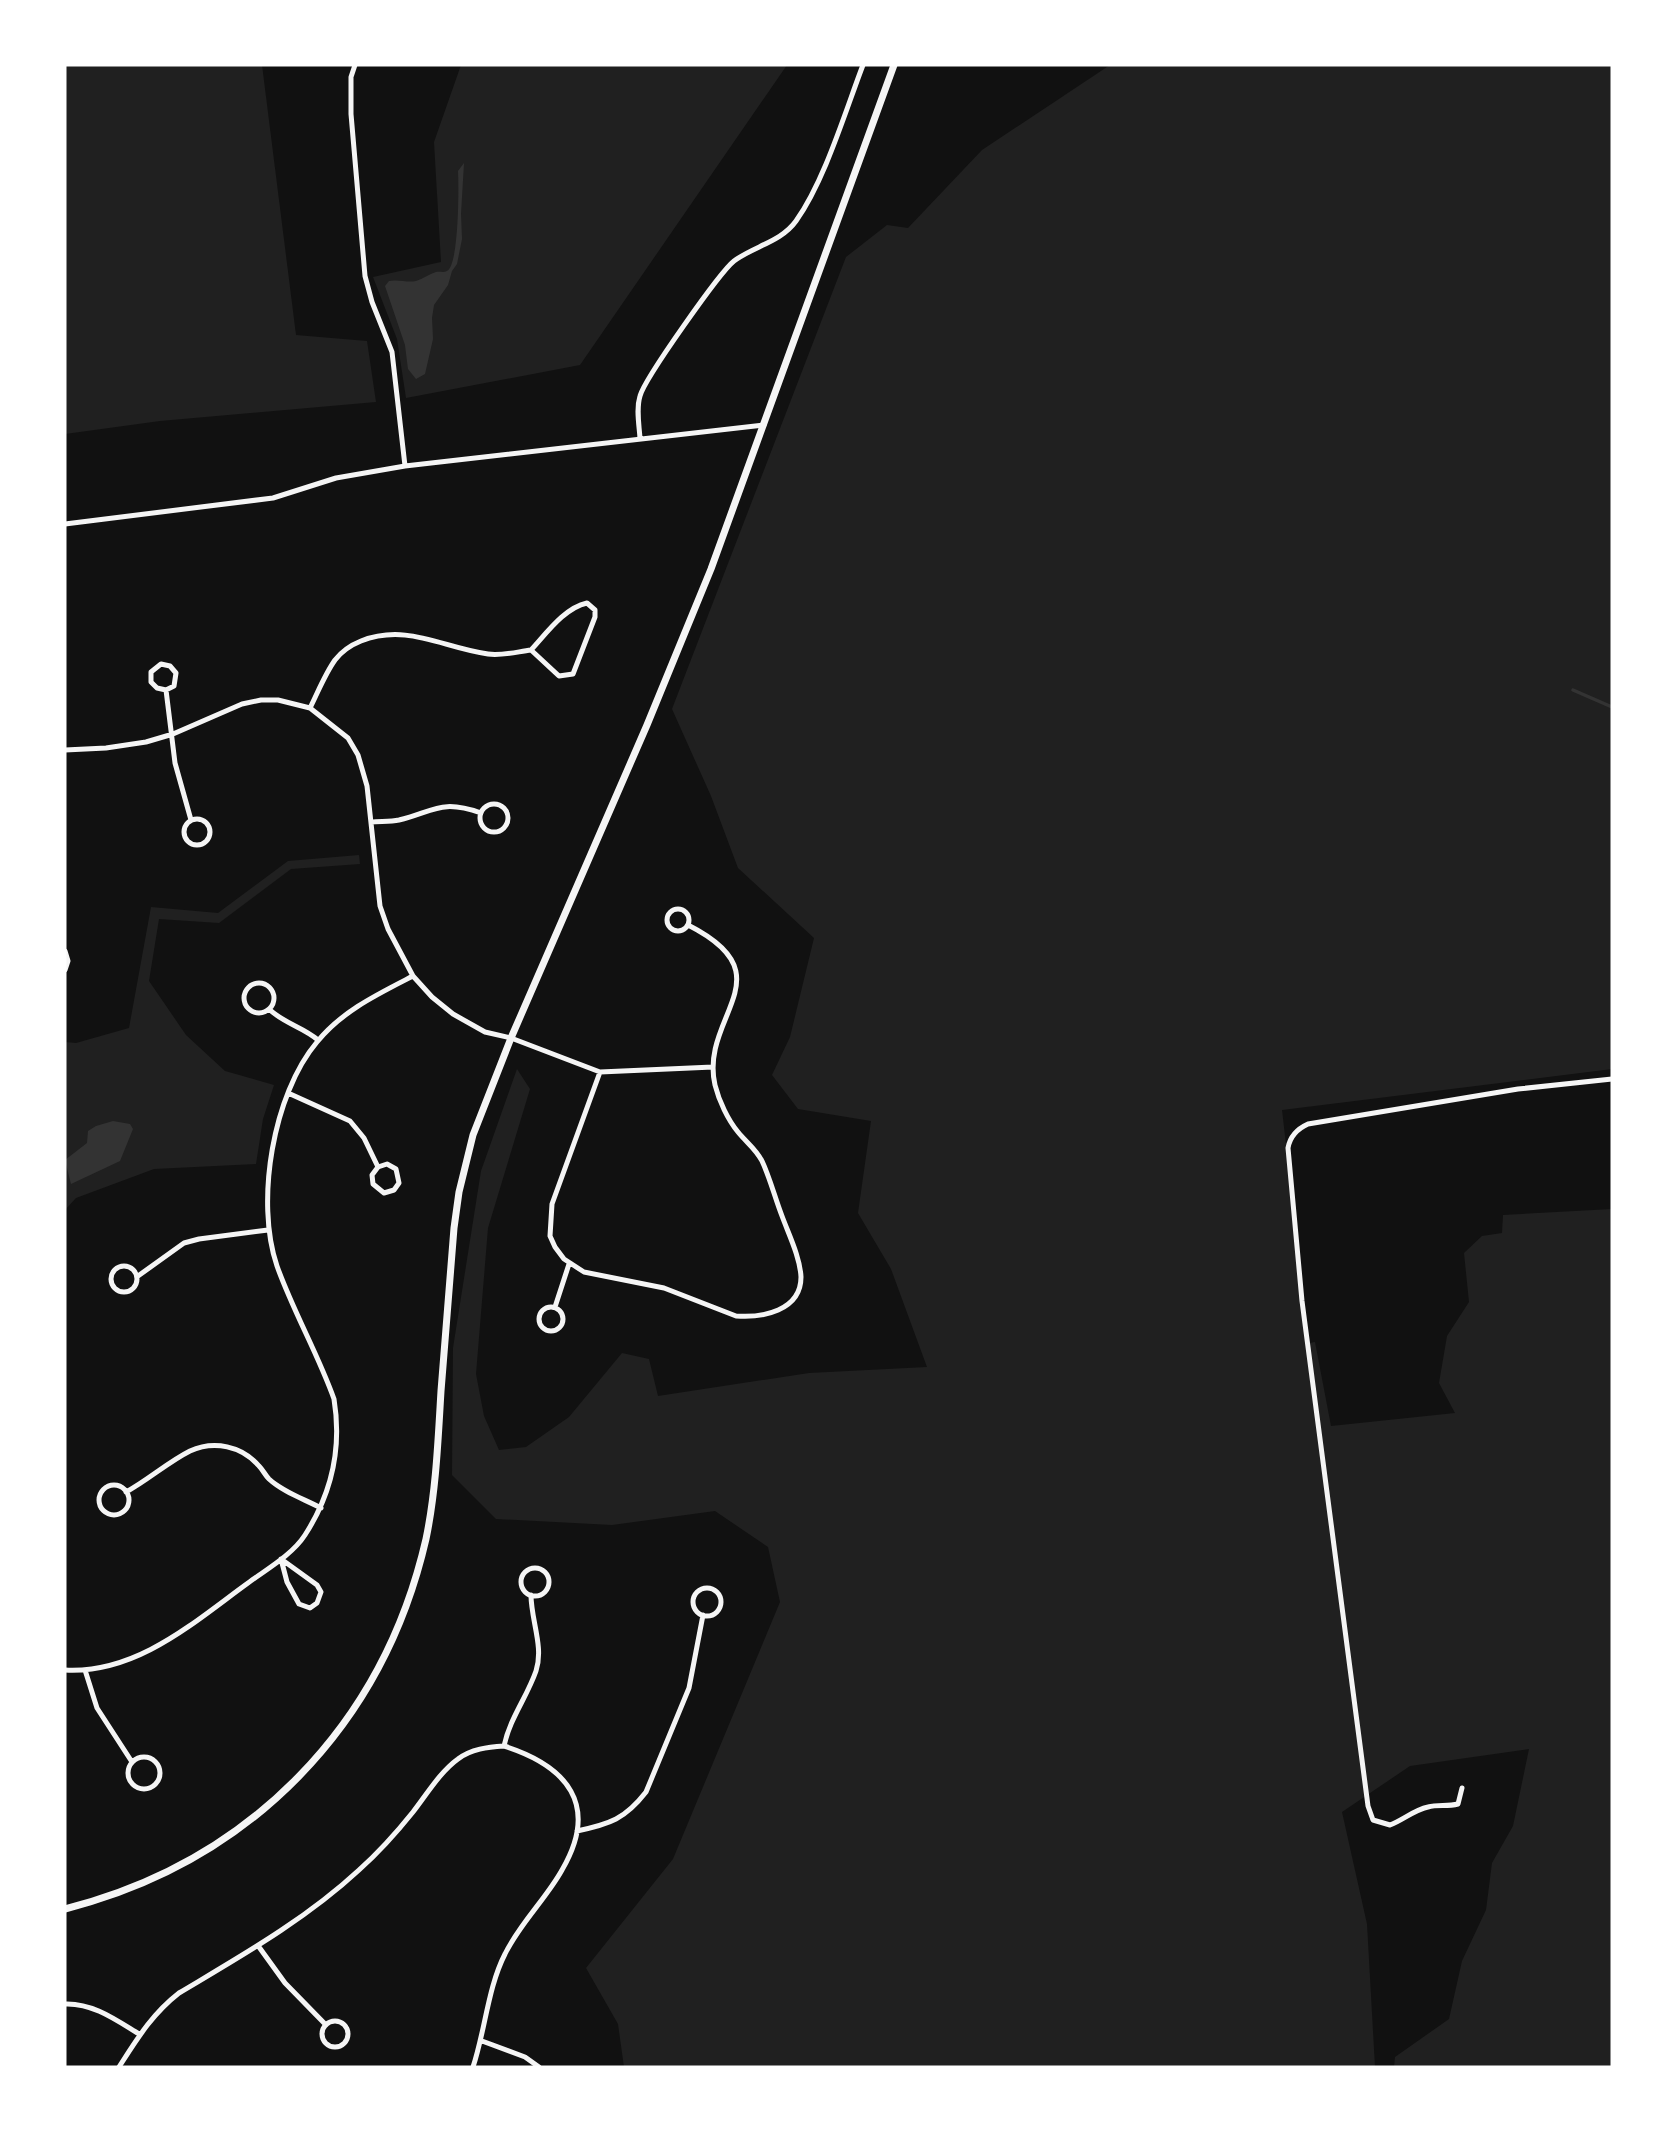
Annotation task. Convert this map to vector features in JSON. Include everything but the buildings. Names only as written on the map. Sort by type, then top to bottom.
[{"type":"main road","points":[[65,1909],[102,1900],[181,1866],[213,1848],[256,1816],[316,1760],[341,1729],[385,1657],[414,1586],[426,1537],[436,1475],[445,1331],[459,1192],[473,1135],[511,1038],[647,725],[711,569],[894,65]]},
{"type":"street","points":[[355,65],[351,77],[351,114],[365,276],[391,352],[405,466]]},
{"type":"street","points":[[640,438],[639,398],[649,377],[727,267],[777,238],[795,222],[817,184],[863,65]]},
{"type":"street","points":[[65,524],[273,498],[336,478],[405,466],[764,425]]},
{"type":"street","points":[[310,708],[335,660],[355,643],[390,634],[407,634],[487,654],[503,655],[531,650],[570,610],[580,604],[587,603],[595,610],[595,617],[573,674],[559,676],[531,650]]},
{"type":"street","points":[[161,664],[170,666],[176,673],[174,686],[166,690],[157,688],[151,681],[151,672],[161,664]]},
{"type":"street","points":[[166,690],[178,775],[191,820]]},
{"type":"street","points":[[65,750],[130,746],[173,734],[242,704],[261,700],[278,699],[310,708],[348,738],[358,755],[364,770],[380,906],[388,929],[413,976],[453,1014],[485,1032],[511,1038],[600,1072],[713,1067]]},
{"type":"street","points":[[496,804],[505,809],[508,823],[501,830],[487,830],[481,823],[481,813],[487,806],[496,804]]},
{"type":"street","points":[[371,822],[398,820],[443,806],[466,808],[481,813]]},
{"type":"street","points":[[200,819],[208,824],[209,837],[203,844],[190,843],[184,835],[185,826],[191,820],[200,819]]},
{"type":"street","points":[[674,909],[683,910],[688,916],[688,925],[681,930],[673,930],[667,923],[668,915],[674,909]]},
{"type":"street","points":[[600,1072],[552,1204],[550,1236],[555,1247],[569,1264],[584,1272],[664,1287],[736,1316],[748,1317],[778,1311],[788,1305],[801,1279],[797,1259],[762,1161],[737,1131],[719,1097],[713,1067],[718,1044],[736,995],[736,968],[722,945],[688,925]]},
{"type":"street","points":[[65,951],[68,961],[65,970]]},
{"type":"street","points":[[65,1670],[85,1670],[109,1665],[159,1646],[281,1559],[303,1539],[321,1508],[332,1482],[338,1422],[334,1399],[277,1266],[268,1230],[267,1186],[272,1153],[294,1076],[318,1040],[363,1002],[413,976]]},
{"type":"street","points":[[262,983],[270,988],[274,997],[269,1009],[255,1013],[247,1008],[244,994],[249,986],[262,983]]},
{"type":"street","points":[[269,1009],[275,1016],[310,1033],[318,1040]]},
{"type":"street","points":[[1462,1788],[1458,1804],[1447,1807],[1432,1805],[1390,1825],[1373,1820],[1368,1806],[1302,1301],[1288,1148],[1295,1132],[1308,1124],[1518,1089],[1612,1079]]},
{"type":"street","points":[[288,1093],[350,1121],[363,1138],[378,1167]]},
{"type":"street","points":[[387,1164],[396,1169],[400,1183],[394,1191],[384,1193],[375,1188],[372,1175],[378,1167],[387,1164]]},
{"type":"street","points":[[138,1276],[133,1268],[120,1266],[113,1272],[111,1281],[116,1289],[124,1292],[136,1286],[138,1276],[184,1243],[199,1238],[268,1230]]},
{"type":"street","points":[[555,1307],[569,1264]]},
{"type":"street","points":[[555,1307],[561,1312],[562,1324],[555,1330],[547,1330],[540,1325],[538,1317],[542,1309],[555,1307]]},
{"type":"street","points":[[126,1492],[189,1452],[216,1445],[247,1455],[270,1479],[321,1508]]},
{"type":"street","points":[[120,1486],[126,1492],[127,1506],[121,1513],[112,1515],[101,1507],[100,1494],[106,1487],[120,1486]]},
{"type":"street","points":[[281,1559],[317,1585],[321,1592],[317,1603],[310,1608],[299,1604],[287,1582],[281,1559]]},
{"type":"street","points":[[532,1568],[541,1570],[547,1576],[547,1589],[540,1595],[531,1595],[524,1590],[522,1577],[532,1568]]},
{"type":"street","points":[[707,1588],[719,1595],[720,1604],[712,1615],[703,1615],[696,1611],[693,1602],[699,1591],[707,1588]]},
{"type":"street","points":[[504,1746],[512,1718],[536,1670],[537,1641],[531,1595]]},
{"type":"street","points":[[577,1831],[606,1825],[622,1817],[646,1792],[690,1688],[703,1615]]},
{"type":"street","points":[[85,1670],[97,1708],[132,1762]]},
{"type":"street","points":[[120,2067],[155,2013],[178,1993],[259,1947],[324,1900],[359,1870],[411,1814],[440,1776],[458,1759],[472,1751],[504,1746],[531,1757],[563,1778],[575,1799],[577,1831],[562,1870],[503,1956],[473,2067]]},
{"type":"street","points":[[141,1757],[155,1762],[159,1776],[155,1785],[140,1788],[131,1783],[128,1774],[132,1762],[141,1757]]},
{"type":"street","points":[[259,1947],[285,1983],[326,2025]]},
{"type":"street","points":[[65,2004],[99,2011],[139,2034]]},
{"type":"street","points":[[334,2021],[342,2023],[347,2030],[344,2043],[337,2047],[328,2045],[323,2033],[326,2025],[334,2021]]},
{"type":"street","points":[[482,2041],[525,2057],[539,2067]]},
{"type":"shaded area","points":[[65,65],[262,65],[296,335],[367,341],[376,402],[160,421],[65,434]]},
{"type":"shaded area","points":[[461,65],[787,65],[580,365],[406,398],[397,339],[373,277],[441,262],[434,142]]},
{"type":"shaded area","points":[[1110,65],[1612,65],[1612,1069],[1282,1110],[1309,1343],[1315,1342],[1331,1426],[1455,1413],[1439,1383],[1447,1336],[1469,1302],[1464,1253],[1482,1236],[1502,1233],[1503,1215],[1612,1209],[1612,2067],[1394,2067],[1395,2057],[1449,2019],[1462,1961],[1486,1910],[1492,1863],[1513,1826],[1529,1749],[1410,1766],[1342,1812],[1367,1924],[1375,2067],[624,2067],[618,2024],[586,1968],[673,1859],[780,1602],[768,1547],[715,1511],[612,1525],[496,1519],[452,1475],[453,1348],[481,1171],[517,1069],[530,1089],[488,1228],[476,1374],[484,1416],[499,1450],[526,1447],[569,1417],[622,1353],[649,1359],[658,1396],[809,1373],[927,1367],[891,1269],[858,1213],[871,1121],[798,1109],[772,1075],[790,1037],[814,938],[738,868],[711,796],[672,709],[846,257],[887,225],[908,228],[982,150]]},
{"type":"shaded area","points":[[464,163],[462,239],[457,264],[448,285],[434,305],[433,339],[425,374],[416,379],[408,369],[405,345],[385,286],[389,281],[416,281],[436,272],[447,271],[451,266],[457,224],[458,171]]},
{"type":"shaded area","points":[[359,855],[360,864],[291,869],[219,923],[159,919],[149,981],[186,1035],[225,1071],[274,1085],[263,1119],[256,1164],[154,1169],[76,1198],[65,1210],[65,1042],[76,1043],[129,1028],[151,907],[218,913],[288,861]]},
{"type":"shaded area","points":[[113,1121],[130,1124],[133,1129],[120,1161],[71,1184],[65,1160],[87,1143],[88,1131]]},
{"type":"waterway","points":[[1573,690],[1612,707]]}]
